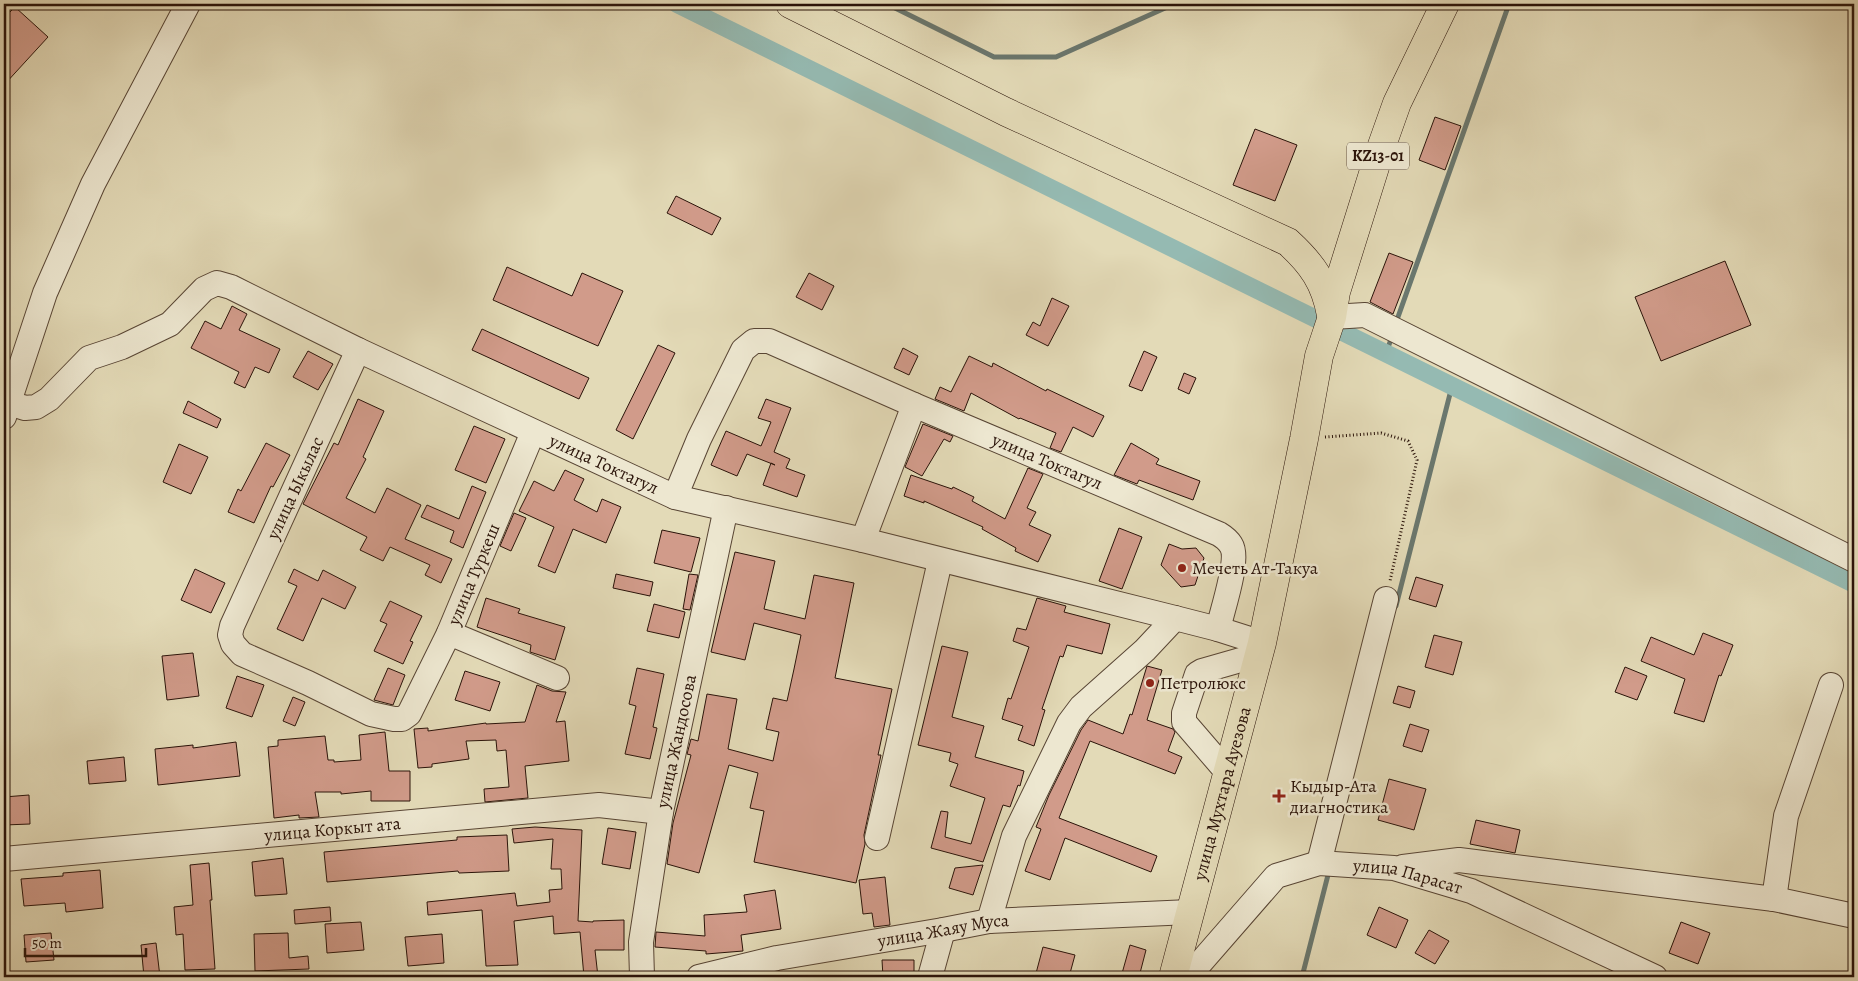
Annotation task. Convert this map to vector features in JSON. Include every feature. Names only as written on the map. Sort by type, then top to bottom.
[{"type":"main road","points":[[790,4],[1006,112],[1288,242],[1313,268],[1325,292],[1332,317]]},
{"type":"main road","name":"KZ13-01","points":[[1332,317],[1336,292],[1397,103],[1446,4]]},
{"type":"main road","name":"улица Мухтара Ауезова","points":[[1173,977],[1260,649],[1304,439],[1319,356],[1332,317]]},
{"type":"street","points":[[6,410],[45,293],[93,184],[188,4]]},
{"type":"street","name":"улица Токтагул","points":[[6,410],[36,407],[50,399],[89,358],[122,348],[170,324],[204,289],[217,283],[231,287],[358,350],[675,497],[863,540],[940,561],[1218,629],[1260,649]]},
{"type":"street","points":[[1332,317],[1364,315],[1854,560]]},
{"type":"street","name":"улица Токтагул","points":[[675,497],[699,439],[743,350],[754,341],[770,341],[914,405],[1210,530],[1226,539],[1232,546],[1233,568],[1218,629]]},
{"type":"street","name":"улица Ыкылас","points":[[358,350],[232,626],[230,635],[233,644],[242,654],[308,683],[371,714],[394,719],[402,719],[409,714]]},
{"type":"street","points":[[863,540],[914,405]]},
{"type":"street","name":"улица Туркеш","points":[[409,714],[449,633],[533,432]]},
{"type":"street","name":"улица Жандосова","points":[[642,977],[641,942],[661,812],[726,508]]},
{"type":"street","points":[[877,838],[940,561]]},
{"type":"street","points":[[1327,864],[1386,599]]},
{"type":"street","points":[[988,921],[1014,836],[1069,722],[1082,707],[1145,650],[1175,618]]},
{"type":"street","points":[[449,633],[557,678]]},
{"type":"street","points":[[1227,772],[1184,722],[1184,713],[1197,674],[1260,649]]},
{"type":"street","points":[[1774,900],[1786,816],[1831,685]]},
{"type":"street","name":"улица Коркыт ата","points":[[4,859],[599,804],[661,812]]},
{"type":"street","points":[[1394,868],[1459,860],[1774,900],[1854,916]]},
{"type":"street","name":"улица Парасат","points":[[1188,977],[1276,876],[1327,864],[1394,868],[1471,891],[1655,977]]},
{"type":"street","points":[[1487,898],[1497,865]]},
{"type":"street","name":"улица Жаяу Муса","points":[[699,977],[776,958],[988,921],[1190,912]]},
{"type":"street","points":[[930,977],[943,930]]},
{"type":"path","points":[[1304,439],[1381,433],[1408,441],[1417,460],[1386,599]]},
{"type":"building","points":[[15,7],[48,37],[4,85],[4,18]]},
{"type":"building","points":[[1435,117],[1461,126],[1445,170],[1419,160]]},
{"type":"building","points":[[1255,129],[1297,145],[1275,201],[1233,185]]},
{"type":"building","points":[[676,196],[721,218],[712,235],[667,213]]},
{"type":"building","points":[[1389,253],[1413,262],[1393,314],[1370,302]]},
{"type":"building","points":[[1725,261],[1751,325],[1661,361],[1635,297]]},
{"type":"building","points":[[507,267],[572,296],[582,273],[623,291],[598,346],[493,300]]},
{"type":"building","points":[[809,273],[834,286],[822,310],[796,297]]},
{"type":"building","points":[[1052,298],[1069,306],[1048,346],[1026,335],[1033,322],[1040,326]]},
{"type":"building","points":[[232,306],[247,314],[239,330],[280,349],[269,373],[255,367],[245,388],[234,383],[239,372],[191,348],[205,321],[221,329]]},
{"type":"building","points":[[482,329],[589,378],[579,399],[472,350]]},
{"type":"building","points":[[658,345],[675,353],[633,439],[616,430]]},
{"type":"building","points":[[903,348],[918,356],[909,375],[894,368]]},
{"type":"building","points":[[308,351],[333,364],[318,390],[293,377]]},
{"type":"building","points":[[1144,351],[1157,357],[1142,391],[1129,386]]},
{"type":"building","points":[[969,356],[992,367],[993,363],[1046,391],[1047,389],[1104,416],[1093,437],[1073,427],[1061,452],[1050,448],[1056,433],[1019,419],[971,393],[964,411],[935,399],[940,387],[951,392]]},
{"type":"building","points":[[1184,373],[1196,378],[1189,394],[1178,389]]},
{"type":"building","points":[[358,399],[384,411],[363,457],[366,459],[346,498],[375,513],[387,488],[421,505],[405,539],[452,559],[441,583],[425,575],[430,565],[390,547],[383,561],[360,550],[367,537],[303,504],[334,443],[338,445]]},
{"type":"building","points":[[766,399],[791,408],[774,452],[790,459],[786,468],[805,475],[797,497],[763,485],[771,463],[747,454],[737,476],[711,465],[726,431],[761,446],[771,422],[758,418]]},
{"type":"building","points":[[188,401],[221,419],[217,428],[183,413]]},
{"type":"building","points":[[923,424],[953,436],[950,442],[944,439],[922,476],[905,467]]},
{"type":"building","points":[[474,426],[505,439],[486,483],[455,470]]},
{"type":"building","points":[[266,443],[290,455],[273,487],[271,486],[254,523],[228,512],[238,489],[241,491]]},
{"type":"building","points":[[1131,443],[1159,459],[1156,464],[1200,481],[1193,500],[1139,480],[1137,484],[1114,475]]},
{"type":"building","points":[[179,444],[208,457],[191,494],[163,482]]},
{"type":"building","points":[[1028,468],[1043,474],[1027,508],[1036,512],[1029,525],[1051,535],[1038,562],[1015,551],[1016,548],[982,529],[983,527],[924,501],[924,503],[904,496],[911,475],[952,489],[953,487],[974,497],[972,501],[1005,519]]},
{"type":"building","points":[[565,470],[584,479],[574,500],[597,512],[602,499],[621,507],[606,543],[573,529],[555,573],[538,566],[554,527],[519,511],[534,481],[554,491]]},
{"type":"building","points":[[472,486],[486,492],[463,548],[450,542],[454,531],[421,517],[427,505],[459,519]]},
{"type":"building","points":[[514,513],[526,518],[511,551],[500,546]]},
{"type":"building","points":[[1119,528],[1142,537],[1122,589],[1099,581]]},
{"type":"building","points":[[662,530],[700,538],[691,572],[654,563]]},
{"type":"building","name":"Мечеть Ат-Такуа","points":[[1169,544],[1182,549],[1196,548],[1204,558],[1195,585],[1181,587],[1161,565]]},
{"type":"building","points":[[735,552],[775,561],[764,609],[805,619],[814,575],[854,583],[835,678],[892,689],[878,755],[881,755],[864,835],[865,844],[856,883],[754,862],[764,811],[750,808],[758,773],[729,765],[699,873],[667,864],[673,823],[691,755],[687,754],[691,739],[698,741],[707,694],[737,699],[728,749],[773,761],[779,732],[766,729],[773,698],[787,701],[794,669],[801,635],[754,623],[745,660],[711,652]]},
{"type":"building","points":[[195,569],[225,583],[211,613],[181,600]]},
{"type":"building","points":[[294,569],[318,581],[323,570],[356,587],[345,609],[322,598],[303,641],[277,629],[297,586],[288,582]]},
{"type":"building","points":[[616,574],[653,582],[650,596],[613,588]]},
{"type":"building","points":[[689,574],[698,575],[690,610],[683,609]]},
{"type":"building","points":[[1416,577],[1443,585],[1436,607],[1409,599]]},
{"type":"building","points":[[486,598],[520,609],[518,613],[565,627],[555,660],[530,652],[531,645],[477,627]]},
{"type":"building","points":[[1037,598],[1066,606],[1064,612],[1110,624],[1102,654],[1067,645],[1063,657],[1060,656],[1042,709],[1045,710],[1034,746],[1018,740],[1023,726],[1002,719],[1008,698],[1011,699],[1029,647],[1013,641],[1017,628],[1026,630]]},
{"type":"building","points":[[390,601],[422,616],[410,641],[413,642],[403,664],[374,651],[387,624],[380,621]]},
{"type":"building","points":[[654,604],[685,612],[679,638],[647,631]]},
{"type":"building","points":[[1703,633],[1733,645],[1721,676],[1719,675],[1704,722],[1674,713],[1685,679],[1641,661],[1651,637],[1694,655]]},
{"type":"building","points":[[1434,635],[1462,642],[1453,675],[1425,667]]},
{"type":"building","points":[[942,646],[968,652],[952,717],[984,726],[975,757],[1024,771],[1020,786],[1018,785],[1010,807],[1003,805],[983,862],[931,848],[941,811],[948,812],[945,837],[971,844],[985,798],[950,786],[958,764],[949,761],[951,753],[918,745]]},
{"type":"building","points":[[193,653],[199,696],[167,700],[162,656]]},
{"type":"building","points":[[1147,666],[1162,670],[1147,720],[1173,729],[1175,732],[1168,751],[1182,757],[1175,774],[1090,741],[1059,818],[1157,856],[1151,872],[1065,838],[1050,880],[1025,871],[1041,829],[1036,827],[1049,795],[1081,730],[1088,720],[1123,734],[1130,714],[1132,715]]},
{"type":"building","points":[[1625,667],[1647,676],[1637,700],[1615,692]]},
{"type":"building","points":[[388,668],[405,675],[393,705],[374,700]]},
{"type":"building","points":[[637,668],[664,674],[653,727],[657,728],[650,759],[625,754],[636,706],[629,704]]},
{"type":"building","points":[[465,671],[500,682],[490,711],[455,700]]},
{"type":"building","points":[[237,676],[264,685],[252,717],[226,708]]},
{"type":"building","points":[[537,685],[552,691],[566,692],[556,722],[565,721],[569,761],[525,766],[528,798],[485,802],[484,789],[509,787],[506,750],[497,751],[496,740],[466,741],[469,759],[432,764],[432,767],[418,768],[414,729],[428,728],[428,731],[486,723],[525,722]]},
{"type":"building","points":[[1398,686],[1415,691],[1410,708],[1393,703]]},
{"type":"building","points":[[293,697],[305,702],[295,726],[283,721]]},
{"type":"building","points":[[1410,724],[1429,730],[1422,752],[1403,746]]},
{"type":"building","points":[[385,732],[389,771],[410,771],[410,801],[371,801],[371,791],[341,794],[341,792],[315,792],[319,817],[299,818],[299,815],[274,818],[268,747],[278,746],[278,740],[325,736],[328,760],[334,760],[334,762],[361,760],[359,735]]},
{"type":"building","points":[[236,742],[240,776],[158,785],[155,749],[193,745],[193,748]]},
{"type":"building","points":[[124,757],[126,781],[89,784],[87,761]]},
{"type":"building","points":[[1389,779],[1426,789],[1414,830],[1378,820]]},
{"type":"building","points":[[29,795],[30,824],[4,825],[4,797]]},
{"type":"building","points":[[1476,820],[1520,830],[1515,853],[1470,844]]},
{"type":"building","points":[[535,827],[582,830],[578,921],[624,920],[624,950],[595,950],[598,977],[584,977],[580,932],[554,934],[553,916],[514,921],[518,965],[486,966],[482,910],[428,915],[427,902],[515,893],[517,906],[550,902],[549,890],[562,889],[561,869],[551,869],[553,839],[514,843],[512,829]]},
{"type":"building","points":[[608,828],[636,832],[630,869],[602,864]]},
{"type":"building","points":[[507,835],[509,871],[459,873],[458,871],[327,882],[324,852],[457,840],[457,837]]},
{"type":"building","points":[[283,858],[287,894],[255,896],[252,862]]},
{"type":"building","points":[[209,863],[215,969],[185,970],[183,934],[176,935],[174,907],[193,905],[190,865]]},
{"type":"building","points":[[983,865],[973,895],[949,888],[955,868]]},
{"type":"building","points":[[100,870],[103,908],[66,912],[65,903],[24,906],[21,879],[63,876],[63,873]]},
{"type":"building","points":[[885,877],[890,925],[874,927],[872,913],[863,914],[859,880]]},
{"type":"building","points":[[775,890],[781,929],[741,935],[743,951],[706,954],[706,951],[655,947],[656,932],[705,936],[704,915],[747,912],[744,895]]},
{"type":"building","points":[[330,907],[331,921],[295,924],[294,910]]},
{"type":"building","points":[[1379,907],[1408,920],[1396,948],[1367,935]]},
{"type":"building","points":[[361,922],[364,950],[327,953],[325,924]]},
{"type":"building","points":[[1681,922],[1710,933],[1698,964],[1669,953]]},
{"type":"building","points":[[1429,930],[1449,941],[1435,964],[1415,953]]},
{"type":"building","points":[[51,933],[54,960],[26,962],[24,935]]},
{"type":"building","points":[[288,933],[289,958],[308,956],[309,969],[255,971],[254,934]]},
{"type":"building","points":[[442,934],[444,963],[408,966],[405,937]]},
{"type":"building","points":[[156,943],[160,977],[144,977],[141,945]]},
{"type":"building","points":[[1130,945],[1146,950],[1139,977],[1121,977]]},
{"type":"building","points":[[1043,947],[1075,955],[1069,977],[1035,977]]},
{"type":"building","points":[[882,960],[914,960],[914,977],[883,977]]},
{"type":"waterway","points":[[677,4],[1854,584]]},
{"type":"waterway","points":[[887,4],[994,57],[1056,57],[1174,4]]},
{"type":"waterway","points":[[1398,317],[1509,4]]},
{"type":"waterway","points":[[1386,353],[1390,342]]},
{"type":"waterway","points":[[1396,606],[1452,386]]},
{"type":"waterway","points":[[1302,977],[1329,871]]},
{"type":"place","name":"Мечеть Ат-Такуа","points":[[1182,568]]},
{"type":"place","name":"Петролюкс","points":[[1150,683]]},
{"type":"place","name":"Кыдыр-Ата диагностика","points":[[1279,796]]}]
